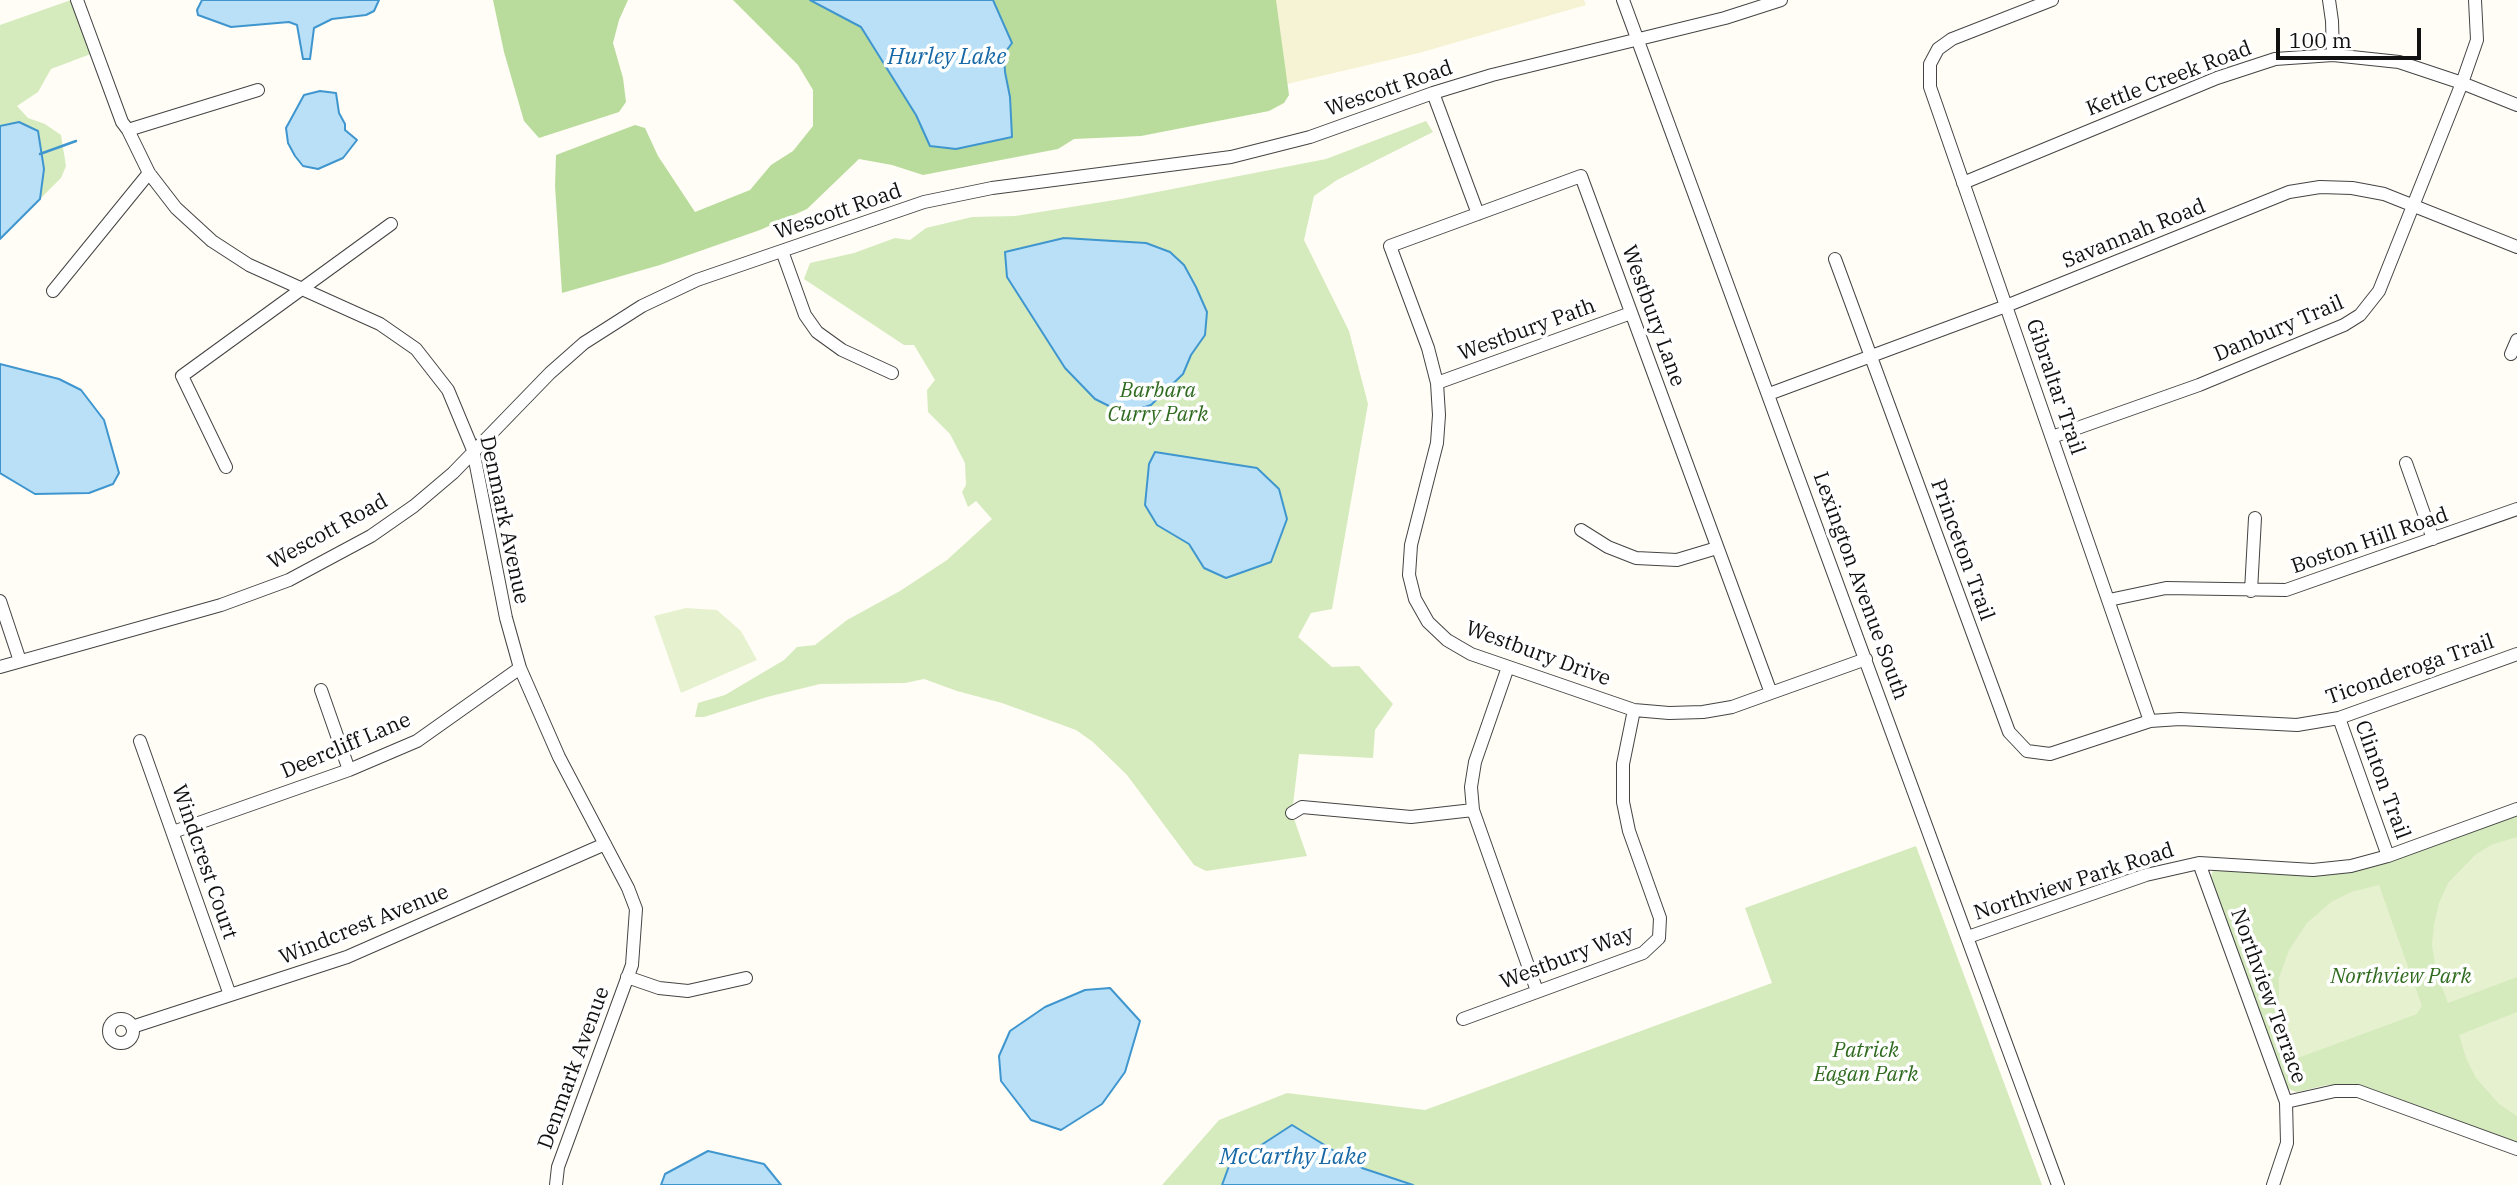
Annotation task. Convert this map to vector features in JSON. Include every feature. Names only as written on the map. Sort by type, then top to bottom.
[{"type":"street","name":"Denmark Avenue","points":[[76,0],[122,122],[149,173],[176,208],[212,241],[249,265],[380,324],[415,349],[448,390],[473,450],[506,618],[520,668],[559,757],[628,888],[636,909],[632,965],[558,1167],[556,1185]]},
{"type":"street","name":"Lexington Avenue South","points":[[1623,0],[2058,1185]]},
{"type":"street","name":"Wescott Road","points":[[0,667],[221,605],[289,580],[371,536],[414,506],[453,473],[550,373],[584,343],[630,313],[697,280],[923,202],[992,188],[1231,157],[1310,136],[1492,75],[1725,18],[1781,0]]},
{"type":"street","name":"Gibraltar Trail","points":[[2052,0],[1952,39],[1938,49],[1930,64],[1930,87],[2150,721]]},
{"type":"street","points":[[2329,0],[2333,55]]},
{"type":"street","name":"Danbury Trail","points":[[2052,436],[2199,385],[2344,325],[2360,315],[2379,291],[2462,83],[2477,40],[2475,0]]},
{"type":"street","name":"Kettle Creek Road","points":[[1963,183],[2217,78],[2275,59],[2333,55],[2399,62],[2517,105]]},
{"type":"street","points":[[128,130],[258,90]]},
{"type":"street","points":[[1433,93],[1478,214]]},
{"type":"street","points":[[53,291],[149,173]]},
{"type":"street","name":"Westbury Lane","points":[[1478,214],[1581,176],[1771,693]]},
{"type":"street","name":"Savannah Road","points":[[1769,394],[2006,306],[2289,192],[2320,187],[2353,188],[2384,194],[2517,247]]},
{"type":"street","name":"Westbury Drive","points":[[1478,214],[1390,246],[1428,348],[1437,383],[1437,443],[1410,545],[1409,575],[1415,599],[1428,622],[1447,640],[1471,654],[1634,710],[1703,712],[1732,707],[1866,659]]},
{"type":"street","points":[[226,467],[182,376],[391,224]]},
{"type":"street","points":[[782,251],[805,314],[817,332],[842,350],[892,373]]},
{"type":"street","name":"Princeton Trail","points":[[1835,259],[2008,732],[2027,751]]},
{"type":"street","name":"Westbury Path","points":[[1437,383],[1631,313]]},
{"type":"street","points":[[2511,354],[2517,340]]},
{"type":"street","points":[[2406,463],[2433,539]]},
{"type":"street","name":"Boston Hill Road","points":[[2109,600],[2165,588],[2251,592],[2286,590],[2517,509]]},
{"type":"street","points":[[2251,592],[2255,518]]},
{"type":"street","points":[[1581,530],[1608,547],[1636,558],[1677,560],[1717,548]]},
{"type":"street","points":[[0,601],[20,661]]},
{"type":"street","name":"Ticonderoga Trail","points":[[2027,751],[2050,754],[2150,721],[2180,719],[2297,725],[2339,718],[2517,654]]},
{"type":"street","points":[[1508,667],[1475,762],[1471,787],[1473,810],[1537,991]]},
{"type":"street","name":"Deercliff Lane","points":[[173,832],[349,770],[416,741],[520,668]]},
{"type":"street","points":[[321,690],[349,770]]},
{"type":"street","name":"Westbury Way","points":[[1463,1019],[1643,953],[1659,938],[1660,918],[1629,831],[1623,802],[1623,764],[1634,710]]},
{"type":"street","name":"Clinton Trail","points":[[2339,718],[2388,856]]},
{"type":"street","name":"Windcrest Court","points":[[140,741],[230,995]]},
{"type":"street","points":[[1292,813],[1302,807],[1411,817],[1473,810]]},
{"type":"street","name":"Northview Park Road","points":[[1968,937],[2146,875],[2199,863],[2313,870],[2351,866],[2388,856],[2517,809]]},
{"type":"street","name":"Windcrest Avenue","points":[[132,1027],[347,957],[605,844]]},
{"type":"street","name":"Northview Terrace","points":[[2199,863],[2286,1102],[2287,1143],[2273,1185]]},
{"type":"street","points":[[628,977],[659,988],[688,991],[746,978]]},
{"type":"street","points":[[2286,1102],[2335,1091],[2358,1091],[2517,1149]]},
{"type":"shaded area","points":[[1274,0],[1584,0],[1586,5],[1419,53],[1287,84]]},
{"type":"green space","points":[[71,0],[96,52],[51,69],[38,92],[17,106],[28,118],[45,124],[61,135],[66,166],[61,178],[0,239],[0,25]]},
{"type":"green space","points":[[493,0],[628,0],[613,43],[623,78],[626,102],[619,112],[539,138],[524,121],[504,52]]},
{"type":"green space","points":[[733,0],[810,0],[861,27],[916,115],[930,146],[956,149],[1012,137],[1004,54],[1012,43],[993,0],[1276,0],[1289,95],[1284,103],[1269,111],[1141,136],[1074,139],[1058,149],[923,175],[892,165],[859,159],[807,209],[760,230],[660,265],[562,293],[555,186],[556,155],[635,125],[645,128],[658,156],[695,212],[750,190],[771,165],[793,151],[813,126],[813,90],[798,65]]},
{"type":"green space","name":"Barbara Curry Park","points":[[1426,121],[1433,132],[1337,180],[1314,196],[1304,240],[1349,331],[1368,404],[1332,609],[1311,613],[1298,637],[1332,667],[1359,666],[1393,704],[1375,730],[1373,758],[1299,754],[1292,813],[1307,856],[1206,871],[1194,865],[1127,775],[1093,742],[1076,730],[924,679],[905,683],[820,684],[704,717],[695,717],[698,703],[725,695],[784,660],[797,647],[815,645],[847,620],[900,591],[947,560],[992,519],[976,501],[968,507],[962,492],[966,485],[965,463],[950,434],[928,412],[927,390],[935,380],[914,345],[904,345],[804,279],[810,263],[854,253],[895,238],[910,240],[926,228],[972,217],[1015,216],[1121,199],[1326,159]]},
{"type":"green space","points":[[686,608],[717,610],[741,631],[757,660],[681,693],[654,616]]},
{"type":"green space","name":"Northview Park","points":[[2517,815],[2517,1143],[2367,1087],[2347,1084],[2327,1085],[2297,1092],[2288,1089],[2210,879],[2213,871],[2216,869],[2316,876],[2350,872]]},
{"type":"green space","points":[[2517,837],[2517,977],[2448,1003],[2436,971],[2432,945],[2439,903],[2448,883],[2475,855],[2491,845]]},
{"type":"green space","name":"Patrick Eagan Park","points":[[1916,846],[2042,1185],[1162,1185],[1219,1120],[1287,1093],[1425,1110],[1772,983],[1745,908]]},
{"type":"green space","points":[[2379,885],[2422,1006],[2417,1014],[2295,1059],[2279,1007],[2279,978],[2289,950],[2307,923],[2331,902],[2351,892]]},
{"type":"green space","points":[[2517,1012],[2517,1116],[2499,1104],[2476,1078],[2459,1035]]},
{"type":"water","points":[[202,0],[379,0],[374,11],[366,15],[332,19],[314,28],[310,59],[303,59],[297,25],[289,22],[231,27],[198,15],[197,10]]},
{"type":"water","name":"Hurley Lake","points":[[810,0],[993,0],[1012,43],[1004,54],[1012,137],[956,149],[930,146],[916,115],[861,27]]},
{"type":"water","points":[[320,91],[336,93],[345,130],[357,140],[343,158],[318,169],[303,166],[295,156],[288,143],[286,128],[304,95]]},
{"type":"water","points":[[19,122],[38,131],[44,169],[40,199],[0,239],[0,126]]},
{"type":"water","points":[[1064,238],[1146,243],[1170,252],[1184,265],[1196,287],[1207,312],[1205,335],[1191,355],[1183,374],[1151,405],[1133,411],[1119,411],[1095,399],[1065,368],[1007,277],[1005,252]]},
{"type":"water","points":[[0,364],[59,379],[81,390],[104,420],[119,473],[113,484],[89,493],[35,494],[0,473]]},
{"type":"water","points":[[1155,452],[1257,468],[1279,489],[1287,519],[1271,562],[1226,578],[1204,568],[1189,544],[1157,525],[1145,505],[1149,464]]},
{"type":"water","points":[[1110,988],[1140,1021],[1125,1072],[1102,1104],[1061,1130],[1031,1120],[1001,1081],[999,1056],[1010,1031],[1045,1007],[1085,990]]},
{"type":"water","name":"McCarthy Lake","points":[[1292,1125],[1362,1168],[1413,1185],[1222,1185],[1229,1166]]},
{"type":"water","points":[[708,1151],[764,1164],[781,1185],[661,1185],[665,1174]]},
{"type":"waterway","points":[[40,154],[76,141]]}]
